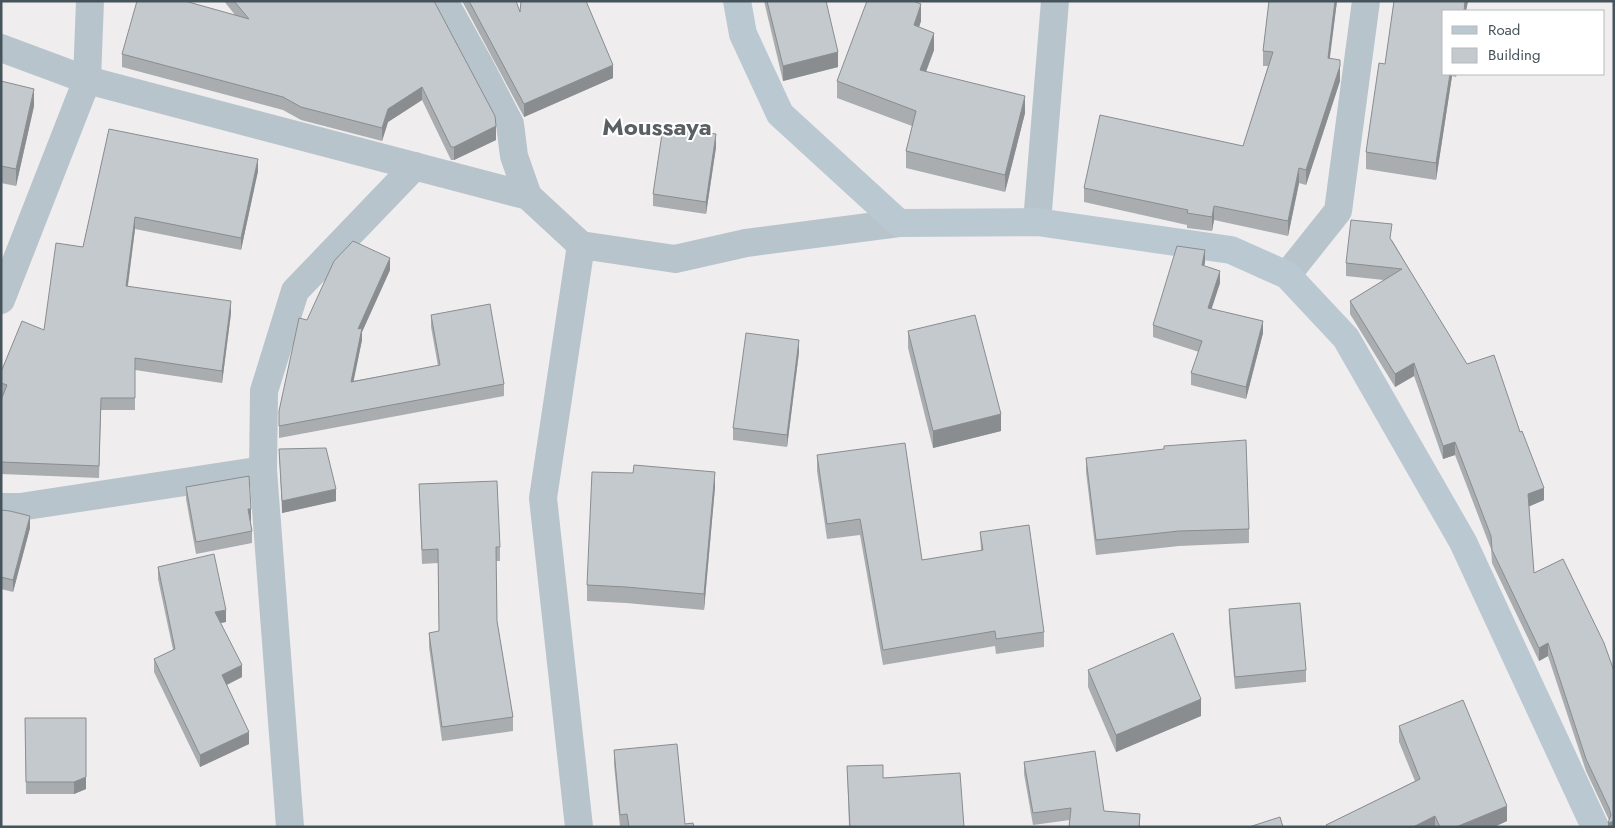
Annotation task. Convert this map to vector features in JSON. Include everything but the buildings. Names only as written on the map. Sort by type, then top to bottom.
[{"type":"main road","points":[[737,1],[743,34],[780,114],[899,223],[1037,222],[1231,250],[1286,275],[1346,338],[1464,542],[1595,827]]},
{"type":"street","points":[[1,300],[87,80],[90,1]]},
{"type":"street","points":[[444,1],[510,124],[514,156],[528,196]]},
{"type":"street","points":[[1037,222],[1055,1]]},
{"type":"street","points":[[1286,275],[1338,211],[1366,1]]},
{"type":"street","points":[[1,48],[87,80],[528,196],[581,245],[675,259],[746,243],[899,223]]},
{"type":"street","points":[[290,827],[263,470],[264,391],[295,291],[415,166]]},
{"type":"street","points":[[579,827],[543,498],[581,245]]},
{"type":"street","points":[[1,507],[29,506],[263,470]]},
{"type":"district","name":"Moussaya","points":[[657,127]]}]
